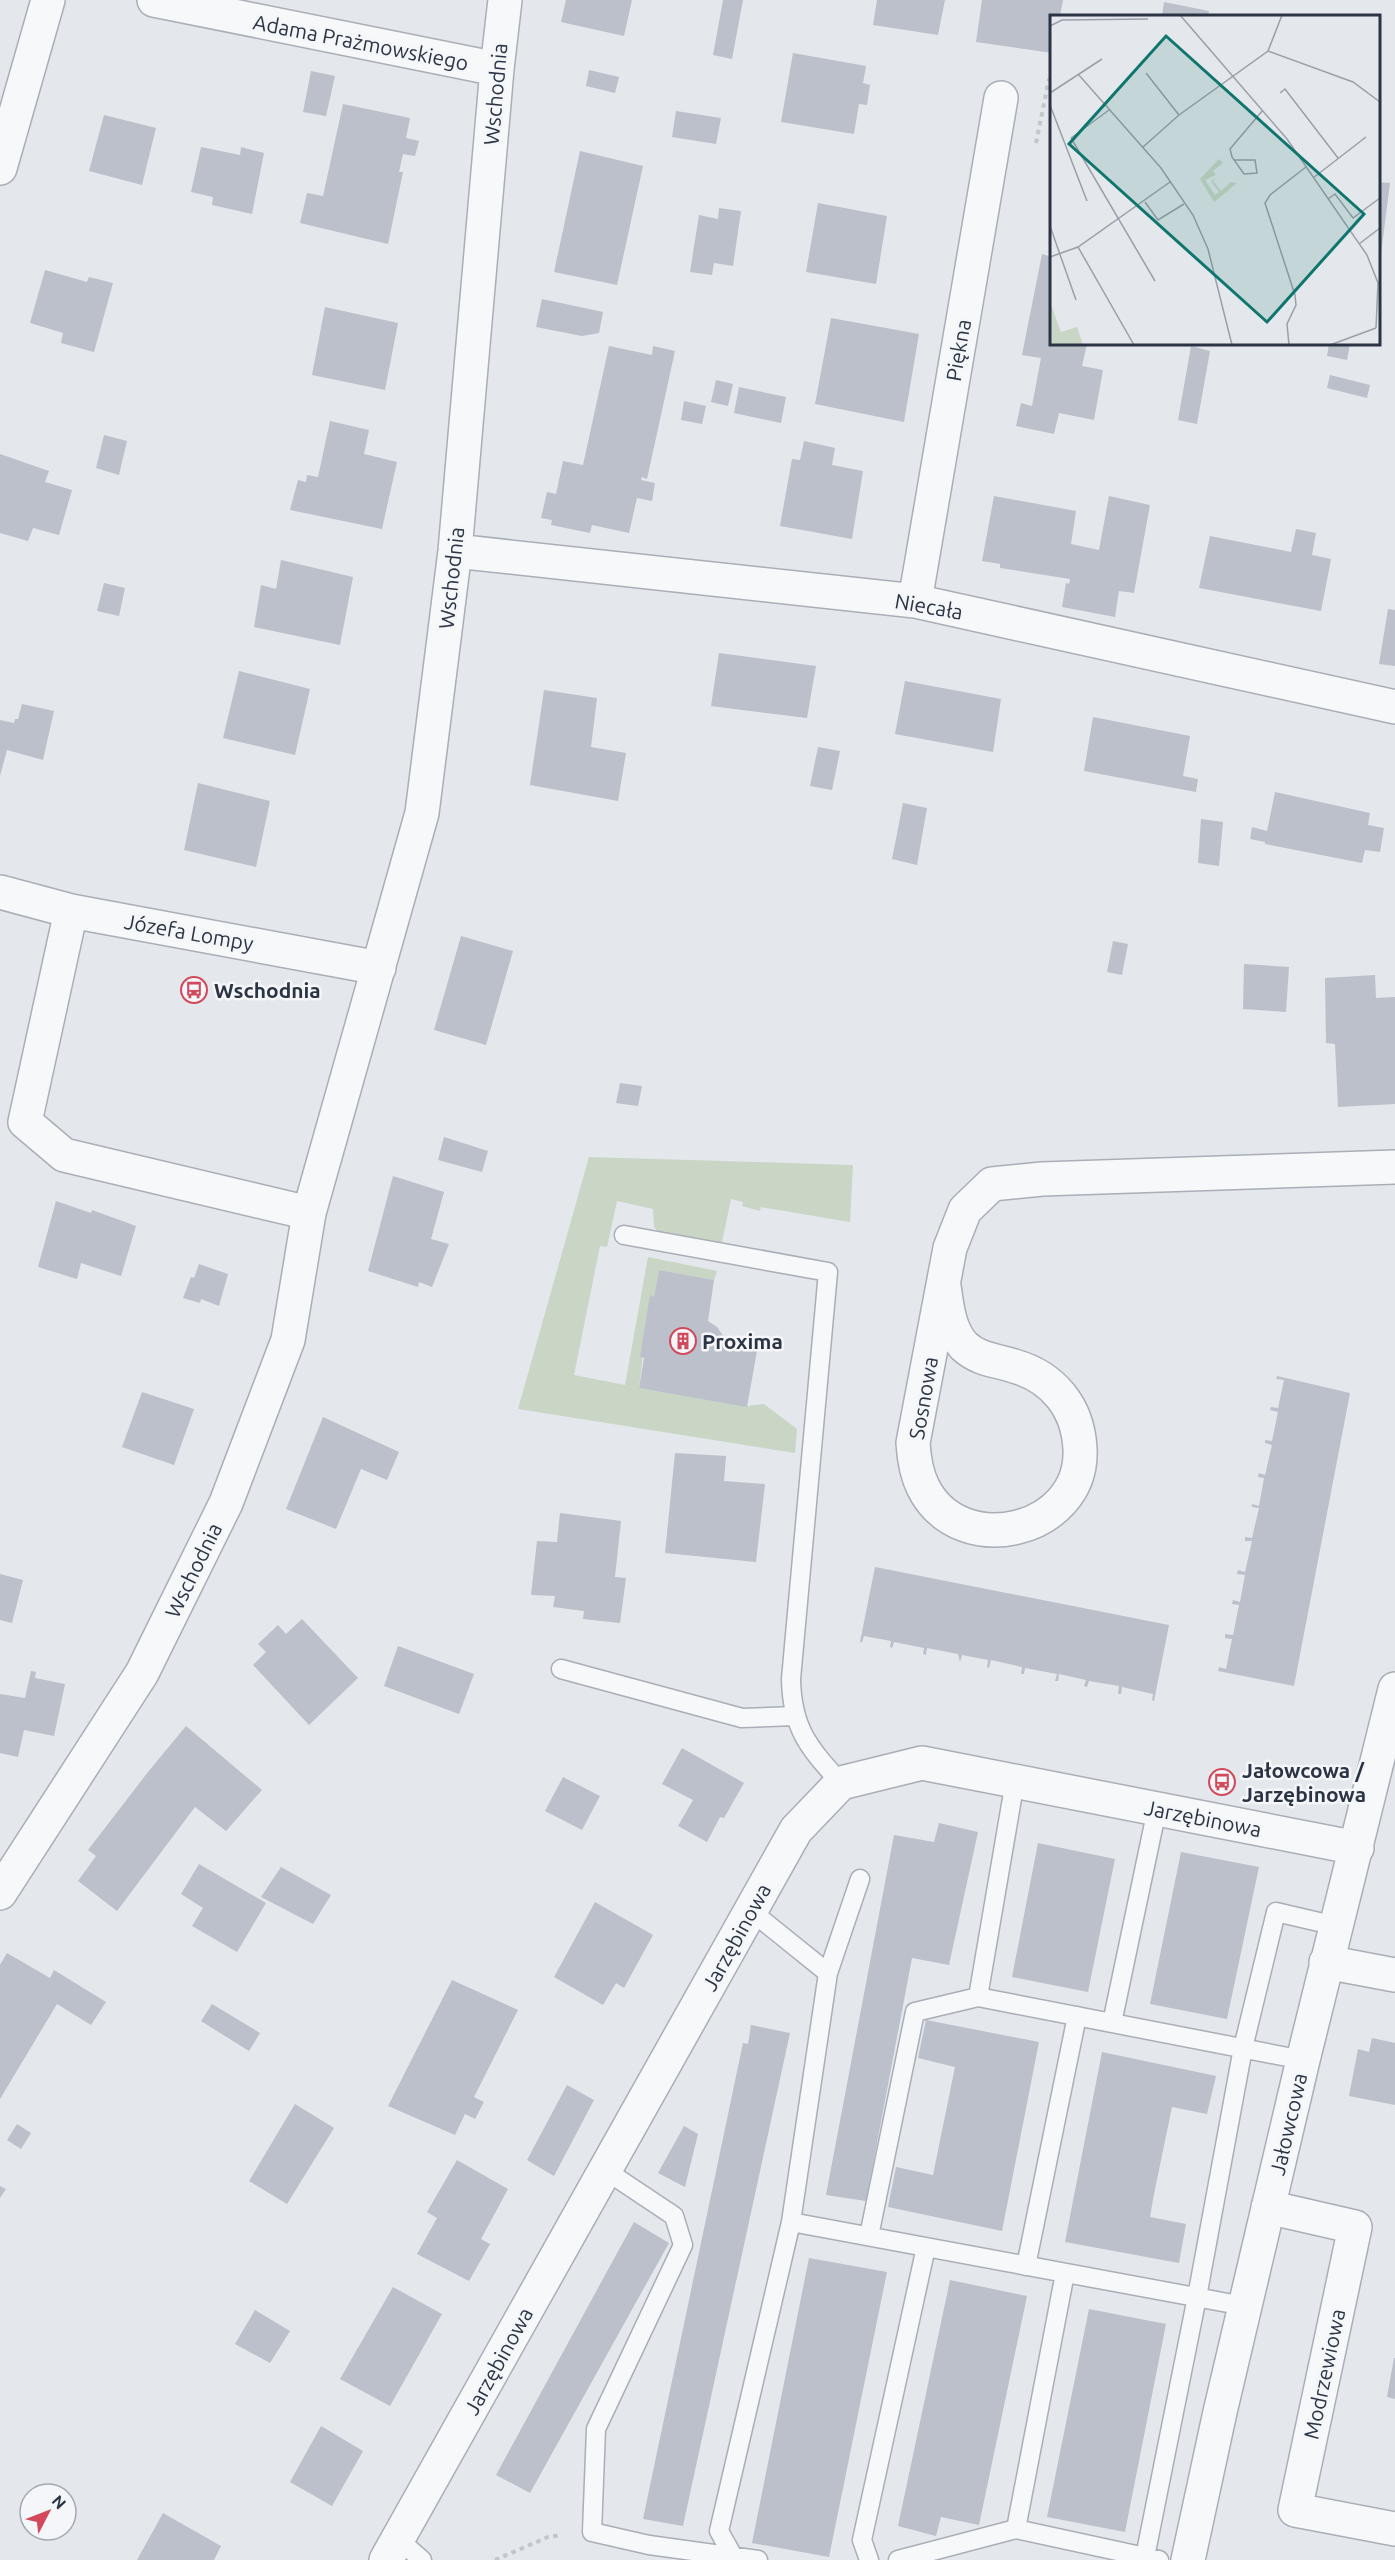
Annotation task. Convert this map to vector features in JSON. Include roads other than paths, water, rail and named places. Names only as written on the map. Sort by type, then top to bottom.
[{"type":"street","points":[[0,168],[48,0]]},
{"type":"street","name":"Adama Prażmowskiego","points":[[154,0],[497,69]]},
{"type":"street","name":"Wschodnia","points":[[0,1893],[142,1673],[226,1503],[288,1340],[309,1213],[422,813],[455,551],[505,0]]},
{"type":"street","name":"Piękna","points":[[915,602],[1001,98]]},
{"type":"street","name":"Niecała","points":[[455,551],[915,602],[1395,707]]},
{"type":"street","name":"Józefa Lompy","points":[[0,892],[71,911],[379,968]]},
{"type":"street","points":[[71,911],[25,1122],[64,1155],[309,1213]]},
{"type":"street","name":"Sosnowa","points":[[944,1286],[948,1319],[964,1346],[985,1360],[1013,1365],[1035,1373],[1054,1387],[1070,1406],[1078,1428],[1080,1452],[1076,1475],[1065,1497],[1048,1514],[1028,1525],[1004,1531],[980,1530],[958,1522],[939,1508],[924,1489],[915,1467],[913,1443],[950,1248],[965,1210],[992,1184],[1042,1179],[1395,1167]]},
{"type":"street","name":"Jałowcowa","points":[[1188,2560],[1244,2306],[1326,1962],[1357,1848],[1395,1689]]},
{"type":"street","name":"Jarzębinowa","points":[[402,2553],[605,2170],[796,1830],[842,1783],[921,1763],[1357,1848]]},
{"type":"street","points":[[1326,1962],[1395,1975]]},
{"type":"street","name":"Modrzewiowa","points":[[1268,2207],[1355,2227],[1295,2510],[1395,2529]]},
{"type":"lane","points":[[624,1235],[828,1272],[791,1679],[792,1703],[799,1727],[813,1752],[842,1783]]},
{"type":"lane","points":[[561,1669],[742,1718],[795,1716]]},
{"type":"lane","points":[[978,1997],[1015,1781]]},
{"type":"lane","points":[[1112,2023],[1157,1809]]},
{"type":"lane","points":[[734,2558],[719,2530],[791,2222],[828,1973],[860,1879]]},
{"type":"lane","points":[[751,1911],[828,1973]]},
{"type":"lane","points":[[898,2560],[1016,2529],[1152,2559],[1243,2048],[1276,1912],[1336,1926]]},
{"type":"lane","points":[[868,2236],[915,2012],[978,1997],[1303,2060]]},
{"type":"lane","points":[[1026,2266],[1077,2016]]},
{"type":"lane","points":[[605,2170],[674,2216],[683,2246],[596,2429],[592,2532],[649,2545],[758,2560]]},
{"type":"lane","points":[[791,2222],[1244,2306]]},
{"type":"lane","points":[[869,2560],[862,2540],[926,2247]]},
{"type":"lane","points":[[1016,2529],[1065,2273]]},
{"type":"place","name":"Wschodnia","points":[[194,990]]},
{"type":"place","name":"Proxima","points":[[683,1341]]},
{"type":"place","name":"Jałowcowa / Jarzębinowa","points":[[1222,1782]]}]
